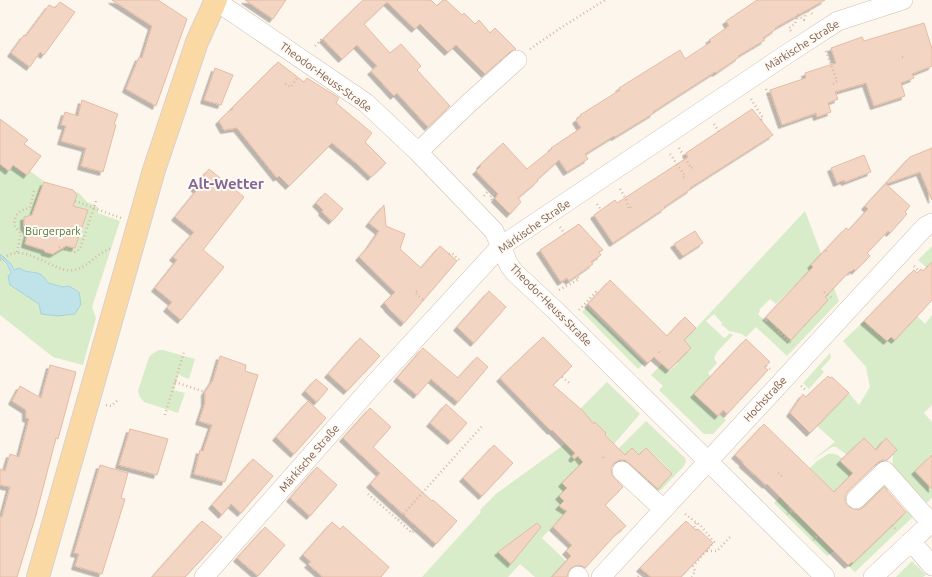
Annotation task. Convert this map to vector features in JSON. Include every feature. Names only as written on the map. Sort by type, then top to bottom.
[{"type":"main road","points":[[38,577],[154,170],[196,42],[216,0]]},
{"type":"street","name":"Theodor-Heuss-Straße","points":[[216,0],[366,103],[418,152],[494,230],[509,265],[515,272],[825,577]]},
{"type":"street","name":"Märkische Straße","points":[[204,577],[374,384],[501,246],[838,21],[903,0]]},
{"type":"street","points":[[418,152],[517,60]]},
{"type":"street","name":"Hochstraße","points":[[601,577],[920,232],[932,223]]},
{"type":"street","points":[[622,471],[663,509]]},
{"type":"street","points":[[856,499],[885,471],[923,531],[932,552]]},
{"type":"street","points":[[923,531],[932,566]]},
{"type":"street","points":[[873,577],[923,531]]},
{"type":"path","points":[[517,60],[536,44],[605,0]]},
{"type":"path","points":[[820,33],[837,82],[833,84]]},
{"type":"path","points":[[285,84],[291,87],[298,77]]},
{"type":"path","points":[[772,103],[775,110],[776,109]]},
{"type":"path","points":[[757,109],[763,118],[761,120]]},
{"type":"path","points":[[686,159],[691,168],[693,167]]},
{"type":"path","points":[[677,165],[685,176],[683,178]]},
{"type":"path","points":[[17,252],[21,234],[14,226],[14,219],[17,213],[23,209],[30,208],[34,191]]},
{"type":"path","points":[[490,198],[496,192]]},
{"type":"path","points":[[626,199],[629,209],[631,207]]},
{"type":"path","points":[[59,247],[75,252],[80,250],[96,200]]},
{"type":"path","points":[[0,260],[17,252],[66,270],[77,269],[85,266],[105,250],[136,232],[121,218],[75,201]]},
{"type":"path","points":[[559,290],[579,279],[576,276]]},
{"type":"path","points":[[568,323],[596,292],[598,293]]},
{"type":"path","points":[[778,328],[777,330],[805,356]]},
{"type":"path","points":[[165,415],[184,352]]},
{"type":"path","points":[[659,352],[662,355]]},
{"type":"path","points":[[562,377],[571,384]]},
{"type":"path","points":[[175,382],[205,392]]},
{"type":"path","points":[[108,405],[111,406],[118,400]]},
{"type":"path","points":[[398,520],[483,425]]},
{"type":"path","points":[[778,473],[782,476]]},
{"type":"path","points":[[368,494],[412,533],[417,527]]},
{"type":"path","points":[[686,516],[701,526],[714,542],[693,566],[695,571],[692,577]]},
{"type":"path","points":[[696,523],[694,526],[697,530]]},
{"type":"path","points":[[706,551],[717,551],[731,536]]},
{"type":"path","points":[[638,577],[642,573],[646,577]]},
{"type":"green space","name":"Bürgerpark","points":[[0,164],[9,171],[13,165],[27,175],[30,171],[45,182],[79,193],[87,202],[98,207],[98,213],[120,221],[92,307],[96,318],[83,365],[53,357],[0,315],[0,257],[9,270],[10,285],[58,316],[75,314],[81,304],[79,291],[69,286],[63,287],[48,283],[41,275],[37,273],[14,270],[11,264],[0,254]]},
{"type":"green space","points":[[805,211],[839,301],[787,356],[756,327],[746,337],[742,334],[729,331],[721,324],[722,323],[714,314],[706,321],[723,337],[725,338],[730,333],[733,335],[717,352],[714,358],[717,363],[708,373],[710,376],[694,394],[718,416],[720,414],[726,420],[713,434],[704,434],[659,390],[663,386],[651,375],[662,364],[670,371],[678,363],[670,356]],"holes":[[[803,277],[828,300],[791,340],[769,320],[766,322],[758,314],[760,311],[759,310],[770,299],[776,304]]]},
{"type":"green space","points":[[932,246],[932,272],[918,260]]},
{"type":"green space","points":[[587,307],[644,363],[638,369],[582,312]]},
{"type":"green space","points":[[932,315],[932,405],[924,413],[932,422],[932,455],[915,471],[932,489],[932,498],[921,508],[892,470],[893,454],[897,450],[887,439],[876,450],[864,438],[847,455],[836,447],[832,447],[811,461],[835,442],[817,426],[848,392],[859,405],[870,387],[866,367],[843,341],[864,321],[887,341],[891,337],[895,340],[917,316],[925,324]]},
{"type":"green space","points":[[159,350],[195,359],[189,379],[179,374],[174,390],[185,393],[178,413],[144,402],[138,391],[149,357]]},
{"type":"green space","points":[[830,353],[831,358],[821,369],[824,372],[809,389],[803,383]]},
{"type":"green space","points":[[607,382],[640,414],[614,444],[595,423],[594,424],[579,410]]},
{"type":"green space","points":[[646,421],[685,458],[686,462],[655,496],[656,490],[671,475],[668,469],[660,461],[646,448],[639,455],[632,448],[622,458],[629,466],[624,466],[612,455]]},
{"type":"green space","points":[[565,444],[585,464],[573,472],[562,483],[567,488],[559,496],[564,501],[559,506],[565,512],[542,538],[567,562],[552,577],[535,577],[520,564],[508,577],[422,577],[481,512],[480,510],[497,493]]},
{"type":"green space","points":[[828,454],[837,455],[840,457],[853,473],[837,488],[848,499],[842,505],[851,514],[866,498],[870,500],[881,488],[878,482],[891,487],[856,521],[808,470],[817,461]]},
{"type":"green space","points":[[780,497],[789,505],[788,507],[795,514],[796,513],[834,551],[827,556],[774,503]]},
{"type":"green space","points":[[911,507],[916,514],[855,572],[847,565],[854,562]]},
{"type":"green space","points":[[912,561],[926,575],[923,577],[896,577]]},
{"type":"water","points":[[0,254],[11,264],[14,270],[19,268],[38,273],[45,278],[48,283],[63,287],[69,286],[79,292],[81,304],[75,314],[58,316],[41,314],[39,304],[10,285],[8,276],[11,273],[7,264],[0,257]]},
{"type":"building","points":[[112,0],[158,0],[187,19],[156,106],[126,89],[139,57],[142,58],[152,26]]},
{"type":"building","points":[[245,0],[286,0],[273,19]]},
{"type":"building","points":[[363,0],[431,0],[437,6],[443,0],[446,0],[462,15],[464,13],[475,24],[479,20],[490,33],[495,28],[516,49],[510,52],[485,74],[456,45],[448,52],[420,24],[415,29],[387,2],[364,24],[390,53],[401,44],[421,66],[417,70],[450,106],[428,127],[397,93],[394,96],[371,71],[377,66],[357,45],[342,59],[323,39]]},
{"type":"building","points":[[757,0],[825,0],[775,28],[776,29],[763,38],[765,40],[738,56],[739,57],[716,73],[715,72],[679,95],[653,112],[654,113],[585,154],[588,159],[567,172],[559,160],[518,198],[521,202],[510,214],[495,199],[498,194],[476,171],[481,166],[480,165],[503,143],[527,169],[552,149],[551,148],[581,128],[576,120],[581,116],[580,115],[620,90],[619,88],[680,50],[685,59],[711,42],[709,40],[729,26],[726,21]]},
{"type":"building","points":[[60,2],[75,12],[44,55],[40,52],[30,67],[11,53],[24,35],[26,36],[49,5],[55,8]]},
{"type":"building","points":[[924,23],[932,49],[932,66],[912,74],[914,78],[901,83],[905,96],[874,106],[866,83],[835,92],[838,99],[828,103],[831,112],[817,117],[816,113],[782,125],[770,90],[806,78],[805,73],[836,63],[831,48],[862,37],[864,41]]},
{"type":"building","points":[[278,62],[304,82],[307,78],[339,98],[336,103],[372,133],[365,142],[386,163],[371,177],[332,143],[289,186],[279,176],[277,178],[237,128],[224,130],[219,121],[233,109],[231,109]]},
{"type":"building","points":[[215,68],[233,75],[221,105],[204,100]]},
{"type":"building","points":[[82,100],[118,114],[114,124],[116,125],[103,172],[81,166],[86,148],[61,141],[66,126],[61,125],[65,112],[78,116]]},
{"type":"building","points":[[752,109],[773,135],[690,188],[691,189],[664,207],[665,208],[613,243],[594,215],[615,200],[617,203],[688,157],[686,153]]},
{"type":"building","points":[[0,119],[28,140],[24,144],[41,156],[27,175],[13,165],[9,171],[0,164]]},
{"type":"building","points":[[932,148],[932,200],[920,172],[886,184],[910,206],[905,212],[907,214],[890,233],[888,231],[867,253],[870,256],[855,271],[854,269],[851,272],[850,271],[825,297],[828,300],[791,340],[766,317],[813,267],[811,265],[825,250],[826,252],[826,249],[846,228],[849,230],[868,209],[865,206],[910,157]]},
{"type":"building","points":[[864,155],[871,172],[845,182],[844,180],[837,183],[831,168]]},
{"type":"building","points":[[209,169],[244,197],[203,250],[224,267],[181,320],[167,308],[172,302],[155,288],[177,260],[173,257],[194,232],[175,217],[197,190],[194,187]]},
{"type":"building","points":[[44,182],[73,190],[77,195],[73,206],[88,210],[75,248],[66,246],[53,254],[25,244],[28,232],[24,226],[24,217],[32,215]]},
{"type":"building","points":[[325,193],[343,209],[332,221],[322,212],[323,210],[316,203]]},
{"type":"building","points":[[384,205],[386,226],[405,234],[400,249],[421,268],[440,246],[457,261],[404,323],[384,303],[395,292],[359,257],[369,246],[379,231],[369,223]]},
{"type":"building","points":[[579,224],[603,250],[599,252],[601,255],[591,262],[593,264],[569,281],[567,278],[561,282],[540,250]]},
{"type":"building","points":[[695,231],[703,243],[683,256],[674,244]]},
{"type":"building","points":[[932,262],[932,300],[895,340],[891,337],[887,341],[864,321],[914,270],[917,273],[921,269],[923,271]]},
{"type":"building","points":[[610,280],[667,336],[685,317],[696,328],[684,340],[691,348],[669,370],[654,357],[648,363],[588,304]]},
{"type":"building","points":[[489,291],[506,307],[474,343],[457,327]]},
{"type":"building","points":[[543,337],[572,366],[553,385],[583,411],[594,424],[595,422],[606,433],[605,435],[625,455],[632,448],[639,455],[646,448],[672,474],[658,489],[625,460],[619,460],[614,463],[611,468],[612,475],[623,487],[605,505],[626,526],[616,534],[585,568],[580,565],[575,566],[570,569],[567,577],[552,577],[571,556],[566,551],[572,545],[553,527],[567,511],[559,506],[564,501],[559,496],[567,488],[562,483],[583,462],[578,456],[574,459],[572,457],[575,453],[552,430],[551,431],[500,378]]},
{"type":"building","points":[[360,338],[380,356],[347,391],[328,374]]},
{"type":"building","points":[[746,339],[770,362],[764,367],[768,370],[727,414],[723,410],[718,416],[694,394]]},
{"type":"building","points":[[423,348],[458,378],[477,357],[488,367],[458,402],[431,379],[417,395],[397,378]]},
{"type":"building","points":[[220,356],[246,365],[245,371],[258,375],[225,482],[194,474],[200,450],[203,451],[212,425],[199,421],[205,403],[205,392],[213,380]]},
{"type":"building","points":[[50,365],[76,372],[58,439],[56,438],[36,515],[17,577],[0,577],[0,517],[2,517],[10,487],[0,485],[0,469],[5,471],[10,454],[19,457],[29,419],[26,418],[26,410],[12,401],[20,386],[41,398]]},
{"type":"building","points":[[828,376],[830,378],[832,377],[849,393],[810,433],[790,413],[803,394],[806,397]]},
{"type":"building","points":[[316,379],[328,389],[317,402],[305,391]]},
{"type":"building","points":[[308,401],[326,418],[294,454],[276,437]]},
{"type":"building","points":[[446,404],[467,423],[451,441],[430,423]]},
{"type":"building","points":[[370,408],[391,427],[373,447],[432,501],[433,500],[457,521],[436,544],[370,484],[380,473],[343,438]]},
{"type":"building","points":[[764,424],[834,492],[853,473],[840,461],[864,438],[876,450],[886,438],[897,450],[887,460],[882,460],[877,463],[848,491],[845,496],[845,502],[853,509],[859,510],[884,487],[906,512],[853,563],[852,562],[848,565],[767,484],[766,485],[735,455]]},
{"type":"building","points":[[130,429],[168,439],[157,475],[119,465]]},
{"type":"building","points":[[494,445],[513,463],[482,496],[463,478]]},
{"type":"building","points":[[932,455],[932,489],[915,471]]},
{"type":"building","points":[[253,459],[273,476],[241,513],[231,504],[222,515],[212,505]]},
{"type":"building","points":[[100,465],[128,473],[121,498],[125,499],[102,574],[75,566],[79,554],[74,553]]},
{"type":"building","points":[[317,467],[337,485],[310,516],[290,498]]},
{"type":"building","points":[[202,521],[222,537],[185,577],[152,577]]},
{"type":"building","points":[[686,521],[696,530],[698,529],[713,543],[681,577],[651,577],[640,568]]},
{"type":"building","points":[[332,522],[340,529],[343,526],[389,567],[381,577],[323,577],[308,564],[311,562],[303,555]]},
{"type":"building","points":[[537,523],[541,527],[511,564],[498,552]]},
{"type":"building","points":[[265,527],[285,545],[258,576],[237,558]]},
{"type":"district","name":"Alt-Wetter","points":[[226,183]]}]
